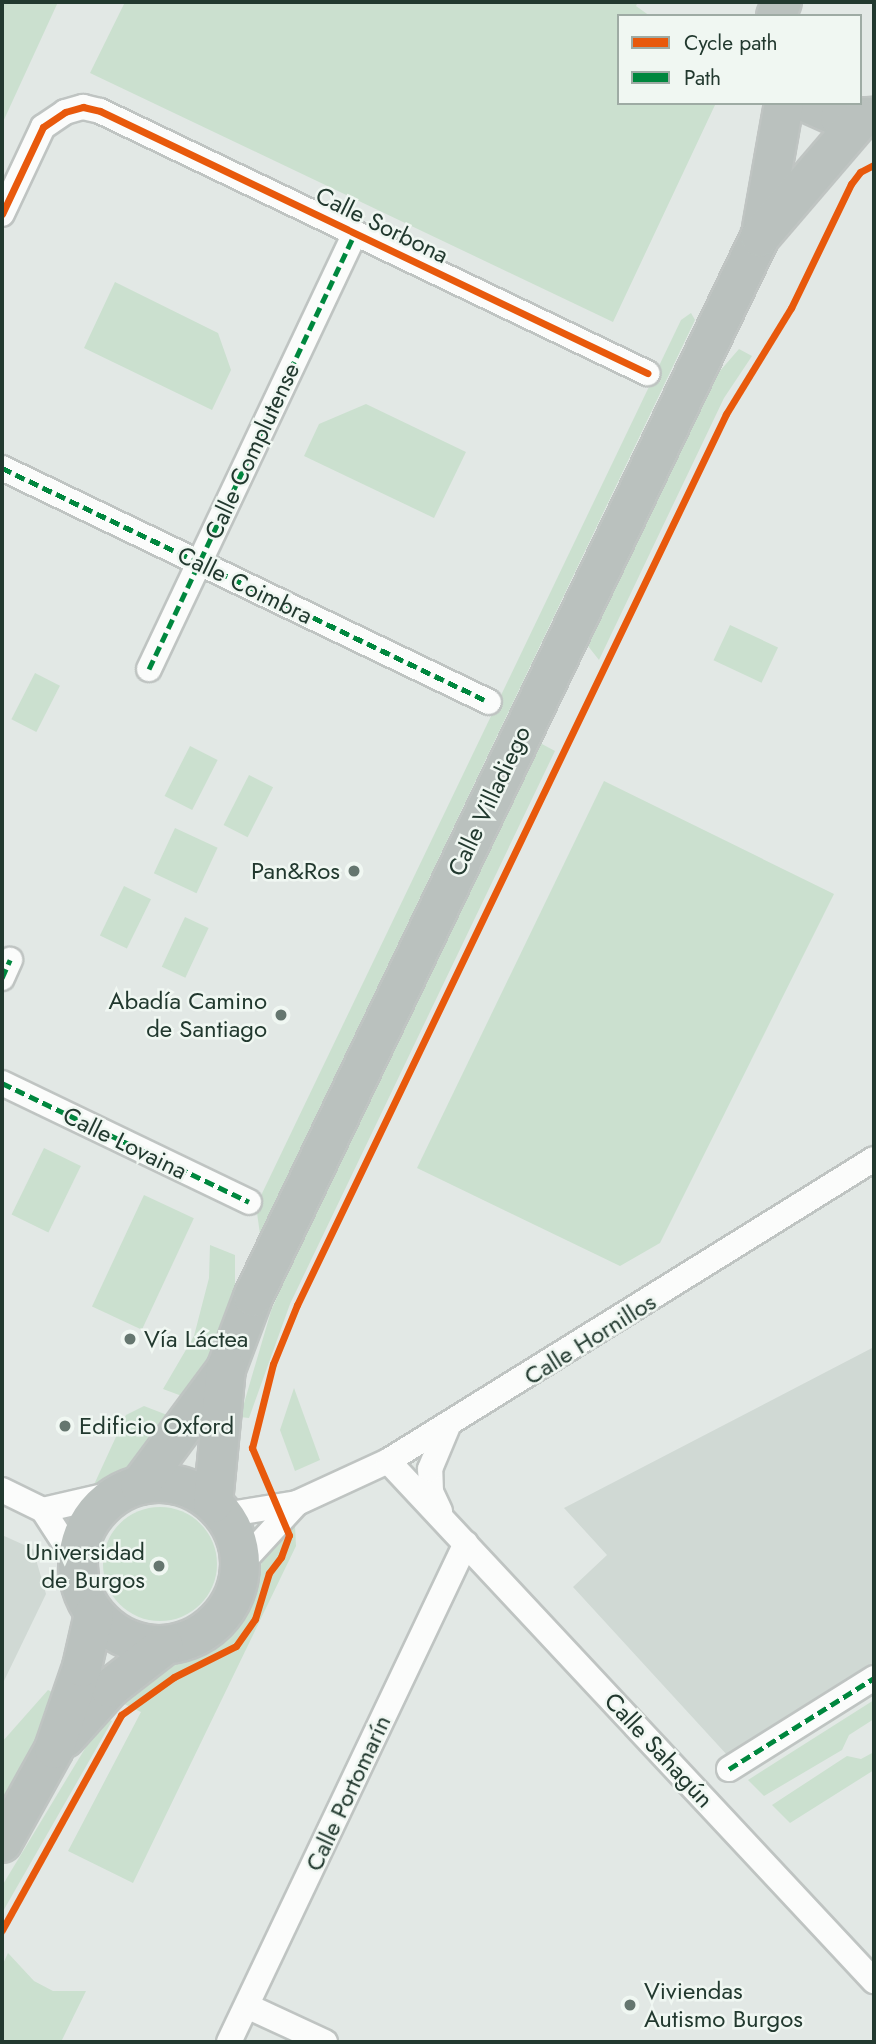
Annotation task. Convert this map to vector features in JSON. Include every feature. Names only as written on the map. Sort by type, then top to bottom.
[{"type":"highway","name":"Calle Villadiego","points":[[218,1509],[226,1369],[253,1297],[760,237],[784,105]]},
{"type":"highway","points":[[811,105],[840,118],[868,118]]},
{"type":"highway","name":"Calle Villadiego","points":[[760,237],[868,118]]},
{"type":"highway","name":"Calle Villadiego","points":[[131,1489],[226,1369]]},
{"type":"highway","points":[[183,1486],[218,1509],[236,1539],[240,1565],[236,1591],[224,1613],[197,1637],[164,1646],[136,1643],[113,1632],[94,1614],[84,1597],[78,1564],[85,1530],[99,1510],[131,1489],[183,1486]]},
{"type":"highway","points":[[2,1843],[54,1749],[82,1667],[94,1614]]},
{"type":"highway","points":[[54,1749],[110,1688],[164,1646]]},
{"type":"street","name":"Calle Sorbona","points":[[2,214],[43,127],[65,112],[83,107],[100,111],[647,373]]},
{"type":"street","name":"Calle Complutense","points":[[149,669],[355,233]]},
{"type":"street","name":"Calle Coimbra","points":[[2,468],[489,702]]},
{"type":"street","name":"Calle Lovaina","points":[[2,1083],[249,1202]]},
{"type":"street","name":"Calle Hornillos","points":[[218,1509],[297,1503],[388,1461],[874,1159]]},
{"type":"street","name":"Calle Sahagún","points":[[443,1519],[431,1492],[430,1469],[448,1426]]},
{"type":"street","name":"Calle Sahagún","points":[[388,1461],[874,1981]]},
{"type":"street","points":[[43,1510],[131,1489]]},
{"type":"street","points":[[2,1490],[43,1510],[78,1564]]},
{"type":"street","name":"Calle Hornillos","points":[[240,1565],[297,1503]]},
{"type":"street","name":"Calle Portomarín","points":[[229,2042],[466,1543]]},
{"type":"street","points":[[729,1769],[874,1678]]},
{"type":"street","points":[[247,2006],[325,2042]]},
{"type":"shaded area","points":[[874,1347],[874,1665],[728,1756],[573,1587],[607,1555],[564,1508]]},
{"type":"shaded area","points":[[2,1535],[33,1549],[46,1594],[2,1685]]},
{"type":"green space","points":[[2,2],[58,2],[2,124]]},
{"type":"green space","points":[[125,2],[638,2],[636,6],[647,14],[617,14],[617,105],[715,105],[613,322],[90,73]]},
{"type":"green space","points":[[115,282],[218,333],[231,370],[212,410],[84,348]]},
{"type":"green space","points":[[691,313],[695,320],[260,1234],[256,1206],[681,320]]},
{"type":"green space","points":[[739,349],[752,356],[724,398],[599,660],[588,646],[590,636],[719,372]]},
{"type":"green space","points":[[366,404],[466,452],[434,518],[304,456],[319,424]]},
{"type":"green space","points":[[730,625],[778,647],[762,683],[714,660]]},
{"type":"green space","points":[[35,673],[60,686],[36,732],[11,719]]},
{"type":"green space","points":[[540,743],[555,751],[290,1304],[249,1418],[240,1417],[271,1311],[288,1271]]},
{"type":"green space","points":[[190,746],[218,760],[192,810],[165,796]]},
{"type":"green space","points":[[249,775],[273,787],[248,837],[224,825]]},
{"type":"green space","points":[[604,781],[834,894],[660,1243],[620,1266],[417,1168]]},
{"type":"green space","points":[[175,828],[218,848],[196,893],[154,873]]},
{"type":"green space","points":[[124,886],[151,899],[127,949],[100,935]]},
{"type":"green space","points":[[185,917],[209,928],[185,978],[162,967]]},
{"type":"green space","points":[[44,1148],[81,1166],[48,1232],[12,1215]]},
{"type":"green space","points":[[144,1195],[194,1218],[142,1330],[92,1306]]},
{"type":"green space","points":[[210,1245],[235,1255],[235,1285],[208,1364],[190,1399],[163,1389],[194,1336],[209,1278]]},
{"type":"green space","points":[[294,1388],[320,1460],[295,1471],[280,1430]]},
{"type":"green space","points":[[144,1406],[180,1420],[129,1476],[109,1487],[92,1489],[126,1415]]},
{"type":"green space","points":[[160,1507],[182,1511],[200,1524],[213,1542],[217,1564],[213,1586],[200,1604],[182,1617],[160,1621],[138,1617],[120,1604],[107,1586],[103,1564],[107,1542],[120,1524],[138,1511]]},
{"type":"green space","points":[[295,1526],[296,1546],[133,1883],[68,1851],[141,1712],[120,1702],[172,1662],[207,1648],[231,1630],[247,1609],[262,1562]]},
{"type":"green space","points":[[48,1690],[56,1694],[45,1722],[2,1800],[2,1742]]},
{"type":"green space","points":[[874,1700],[874,1719],[849,1735],[842,1750],[764,1796],[748,1780]]},
{"type":"green space","points":[[104,1717],[112,1721],[2,1913],[2,1886]]},
{"type":"green space","points":[[874,1752],[874,1770],[790,1823],[772,1805],[847,1756],[861,1759]]},
{"type":"green space","points":[[8,1953],[34,1981],[53,1991],[86,1991],[61,2042],[2,2042],[2,1966]]},
{"type":"marked path","points":[[149,669],[355,233]]},
{"type":"marked path","points":[[2,468],[489,702]]},
{"type":"marked path","points":[[2,978],[10,960]]},
{"type":"marked path","points":[[2,1083],[249,1202]]},
{"type":"marked path","points":[[729,1769],[874,1678]]},
{"type":"cycle path","points":[[2,214],[43,127],[65,112],[83,107],[100,111],[647,373]]},
{"type":"cycle path","points":[[2,1930],[121,1715],[174,1677],[236,1646],[255,1619],[269,1573],[281,1557],[289,1535],[252,1448],[273,1364],[297,1305],[726,414],[791,308],[851,184],[860,172],[874,165]]},
{"type":"place","name":"Pan&Ros","points":[[354,871]]},
{"type":"place","name":"Abadía Camino de Santiago","points":[[281,1015]]},
{"type":"place","name":"Vía Láctea","points":[[130,1339]]},
{"type":"place","name":"Edificio Oxford","points":[[65,1426]]},
{"type":"place","name":"Universidad de Burgos","points":[[159,1566]]},
{"type":"place","name":"Viviendas Autismo Burgos","points":[[630,2005]]}]
